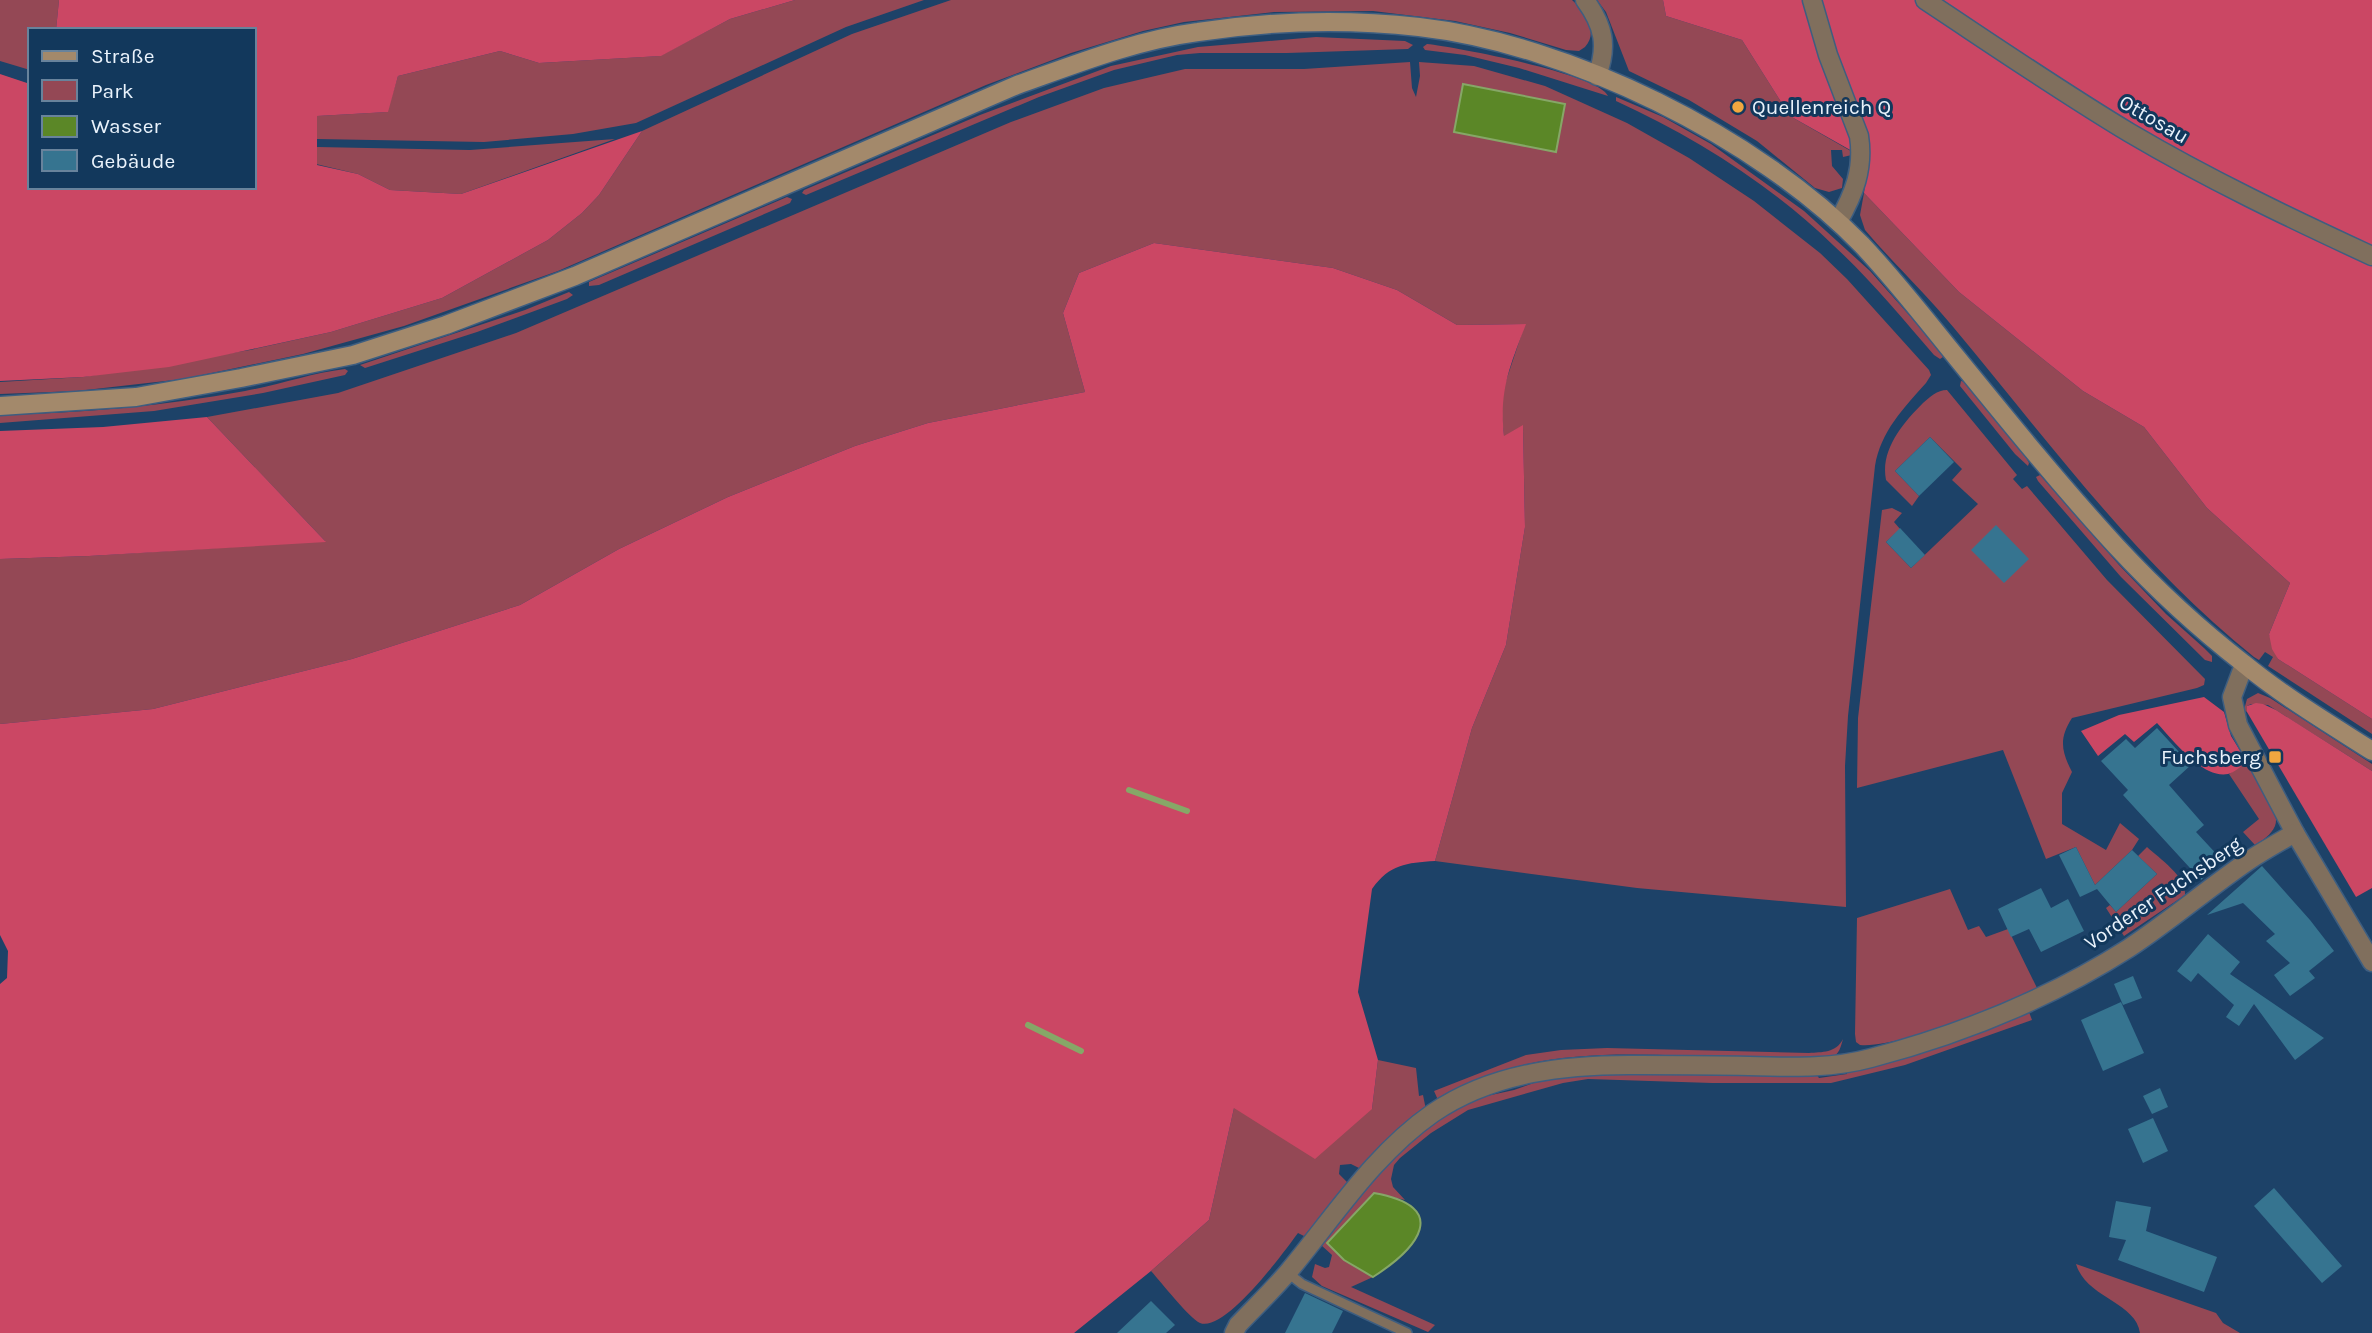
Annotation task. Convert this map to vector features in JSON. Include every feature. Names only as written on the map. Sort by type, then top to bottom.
[{"type":"main road","points":[[0,405],[136,397],[353,355],[446,325],[564,281],[1017,86],[1083,61],[1144,43],[1257,25],[1345,23],[1422,28],[1488,40],[1556,61],[1642,96],[1719,136],[1759,162],[1838,222],[1911,300],[2118,548],[2177,606],[2244,665],[2372,751]]},
{"type":"street","points":[[1585,0],[1598,22],[1604,44],[1597,76]]},
{"type":"street","points":[[1812,0],[1859,136],[1861,150],[1857,184],[1838,222]]},
{"type":"street","name":"Ottosau","points":[[1925,0],[2044,80],[2132,134],[2222,184],[2372,256]]},
{"type":"street","points":[[2244,665],[2233,692],[2235,716],[2295,833],[2372,962]]},
{"type":"street","name":"Vorderer Fuchsberg","points":[[1232,1330],[1288,1273],[1385,1156],[1434,1113],[1461,1098],[1536,1071],[1566,1067],[1828,1067],[1920,1045],[1980,1024],[2049,994],[2127,949],[2247,862],[2295,833]]},
{"type":"lane","points":[[1288,1273],[1302,1284],[1407,1333]]},
{"type":"green space","points":[[0,0],[59,0],[56,28],[28,28],[28,69],[0,61]]},
{"type":"green space","points":[[795,0],[924,0],[846,27],[636,123],[573,134],[484,142],[317,139],[317,116],[387,112],[398,76],[500,51],[539,63],[660,56],[730,19]]},
{"type":"green space","points":[[951,0],[1572,0],[1586,16],[1591,35],[1585,47],[1579,51],[1566,50],[1510,33],[1455,21],[1373,11],[1274,12],[1184,22],[1143,31],[1071,53],[986,85],[558,271],[404,326],[303,354],[183,379],[77,391],[0,394],[0,382],[83,377],[250,350],[331,332],[442,298],[548,240],[582,213],[599,195],[642,131],[852,34]]},
{"type":"green space","points":[[1597,0],[1663,0],[1666,16],[1742,40],[1790,116],[1856,154],[1843,157],[1842,150],[1831,150],[1832,166],[1843,179],[1842,188],[1829,192],[1815,188],[1757,141],[1689,100],[1629,71],[1606,12]]},
{"type":"green space","points":[[1316,37],[1405,41],[1413,45],[1408,49],[1200,53],[1177,55],[1114,70],[1039,97],[806,195],[802,193],[980,115],[1111,66],[1198,47]]},
{"type":"green space","points":[[1427,44],[1466,50],[1554,71],[1580,79],[1599,88],[1608,96],[1519,68],[1465,55],[1425,50],[1423,47]]},
{"type":"green space","points":[[1410,62],[1412,88],[1416,97],[1420,76],[1419,62],[1474,66],[1545,86],[1627,123],[1689,158],[1754,201],[1820,253],[1929,370],[1931,375],[1926,383],[1901,411],[1888,431],[1875,466],[1848,716],[1845,766],[1846,907],[1637,888],[1435,861],[1472,728],[1506,645],[1525,527],[1523,426],[1504,437],[1501,406],[1503,390],[1525,324],[1457,325],[1397,290],[1333,268],[1154,243],[1079,273],[1063,313],[1085,392],[928,423],[855,446],[728,497],[619,549],[520,605],[352,659],[153,709],[0,724],[0,559],[325,541],[207,417],[338,393],[516,333],[1011,122],[1104,88],[1185,69],[1304,69]]},
{"type":"green space","points":[[1616,97],[1663,117],[1711,144],[1804,211],[1870,271],[1941,351],[1943,357],[1940,359],[1934,355],[1860,271],[1784,202],[1731,164],[1675,130],[1616,101]]},
{"type":"green space","points":[[615,139],[461,194],[390,190],[358,174],[316,164],[317,147],[470,150]]},
{"type":"green space","points":[[1864,193],[1959,292],[2083,391],[2144,427],[2207,508],[2290,583],[2269,634],[2278,659],[2372,719],[2372,734],[2268,666],[2273,657],[2265,652],[2259,660],[2254,657],[2212,621],[2133,542],[1943,315],[1865,230],[1860,215]]},
{"type":"green space","points":[[787,197],[792,199],[790,203],[599,285],[589,286],[589,282]]},
{"type":"green space","points":[[569,292],[573,295],[567,299],[477,332],[365,368],[360,365],[525,310]]},
{"type":"green space","points":[[345,369],[348,371],[345,375],[263,393],[154,411],[0,423],[0,415],[61,413],[184,401]]},
{"type":"green space","points":[[1961,381],[1965,382],[2023,452],[2028,466],[2015,454],[1960,386]]},
{"type":"green space","points":[[1947,390],[2017,475],[2013,479],[2022,489],[2027,486],[2107,580],[2205,679],[2204,685],[2197,688],[2072,718],[2068,725],[2063,745],[2072,772],[2062,793],[2062,824],[2106,850],[2120,823],[2139,839],[2132,850],[2095,885],[2076,847],[2046,859],[2003,750],[1857,788],[1858,718],[1882,510],[1892,508],[1902,513],[1894,522],[1900,529],[1886,542],[1911,568],[1978,504],[1952,480],[1962,469],[1930,437],[1895,471],[1919,496],[1912,506],[1886,480],[1886,458],[1901,428],[1928,398]]},
{"type":"green space","points":[[2040,475],[2119,565],[2166,614],[2212,656],[2212,662],[2205,660],[2121,577],[2038,481],[2036,477]]},
{"type":"green space","points":[[2258,693],[2372,764],[2372,771],[2268,705],[2251,704],[2247,706],[2247,712],[2244,710],[2247,699]]},
{"type":"green space","points":[[2247,762],[2267,793],[2276,819],[2271,832],[2255,845],[2243,832],[2259,819],[2229,774]]},
{"type":"green space","points":[[2147,847],[2182,881],[2185,895],[2124,936],[2106,908],[2110,905],[2116,912],[2157,874],[2138,856]]},
{"type":"green space","points":[[1950,889],[1968,930],[1979,926],[1986,937],[2008,929],[2037,988],[1975,1015],[1923,1033],[1877,1044],[1860,1045],[1856,1042],[1855,1034],[1857,918]]},
{"type":"green space","points":[[2029,1012],[2032,1020],[1905,1065],[1831,1083],[1588,1079],[1563,1083],[1468,1110],[1431,1133],[1394,1165],[1391,1179],[1393,1187],[1405,1200],[1374,1193],[1344,1260],[1373,1277],[1351,1287],[1435,1325],[1428,1332],[1322,1286],[1312,1277],[1315,1264],[1329,1267],[1332,1255],[1321,1245],[1321,1241],[1390,1158],[1436,1120],[1473,1099],[1514,1090],[1561,1073],[1696,1075],[1697,1071],[1816,1074],[1819,1078],[1847,1074],[1847,1070],[1953,1040]]},
{"type":"green space","points":[[1843,1039],[1836,1054],[1824,1059],[1672,1055],[1575,1057],[1511,1068],[1475,1080],[1438,1100],[1434,1091],[1526,1055],[1561,1050],[1607,1048],[1809,1053],[1833,1049]]},
{"type":"green space","points":[[1378,1060],[1416,1068],[1419,1096],[1423,1095],[1426,1110],[1361,1169],[1351,1164],[1340,1165],[1339,1174],[1349,1184],[1304,1236],[1298,1233],[1253,1289],[1224,1316],[1211,1323],[1195,1320],[1151,1271],[1209,1220],[1234,1108],[1372,1109]]},
{"type":"green space","points":[[2076,1264],[2216,1313],[2223,1323],[2240,1333],[2140,1333],[2130,1314],[2090,1285]]},
{"type":"shaded area","points":[[59,0],[795,0],[730,19],[661,56],[539,63],[500,51],[398,76],[388,112],[317,116],[317,165],[358,174],[390,190],[461,194],[642,131],[599,195],[582,213],[548,240],[442,298],[331,332],[169,367],[83,377],[0,381],[0,74],[28,83],[28,189],[256,189],[256,28],[56,28]]},
{"type":"shaded area","points":[[1663,0],[2372,0],[2372,719],[2278,659],[2272,649],[2269,634],[2290,583],[2207,508],[2144,427],[2083,391],[1959,292],[1864,193],[1868,160],[1790,116],[1742,40],[1666,16]]},
{"type":"shaded area","points":[[1154,243],[1333,268],[1397,290],[1457,325],[1526,324],[1511,366],[1503,405],[1504,436],[1523,425],[1525,527],[1506,645],[1472,728],[1435,861],[1399,866],[1385,874],[1372,889],[1358,992],[1378,1060],[1372,1109],[1315,1159],[1234,1108],[1209,1220],[1074,1333],[0,1333],[0,984],[7,978],[8,951],[0,935],[0,724],[153,709],[352,659],[520,605],[619,549],[728,497],[855,446],[928,423],[1085,392],[1063,313],[1079,273]]},
{"type":"shaded area","points":[[207,417],[326,542],[0,559],[0,431],[103,427]]},
{"type":"shaded area","points":[[2204,697],[2224,712],[2231,736],[2247,762],[2228,774],[2208,771],[2198,765],[2157,723],[2134,742],[2125,734],[2098,756],[2081,731],[2119,715]]},
{"type":"shaded area","points":[[2256,703],[2276,710],[2372,771],[2372,888],[2356,897],[2247,712],[2247,706]]},
{"type":"water","points":[[1463,84],[1565,104],[1556,152],[1454,132]]},
{"type":"water","points":[[1374,1193],[1398,1199],[1413,1208],[1420,1218],[1420,1229],[1403,1254],[1373,1277],[1344,1260],[1327,1243]]},
{"type":"building","points":[[1930,437],[1954,462],[1919,496],[1895,471]]},
{"type":"building","points":[[1996,525],[2029,559],[2004,583],[1971,550]]},
{"type":"building","points":[[1900,528],[1925,555],[1911,568],[1886,542]]},
{"type":"building","points":[[2157,728],[2191,765],[2169,785],[2204,825],[2196,832],[2222,860],[2201,880],[2123,795],[2128,790],[2101,761],[2126,739],[2135,748]]},
{"type":"building","points":[[2076,847],[2095,885],[2132,850],[2157,874],[2116,912],[2097,889],[2080,897],[2059,855]]},
{"type":"building","points":[[2262,866],[2334,951],[2309,971],[2315,978],[2290,996],[2274,975],[2290,963],[2266,941],[2275,934],[2243,903],[2207,915]]},
{"type":"building","points":[[2041,888],[2051,908],[2068,899],[2084,931],[2041,952],[2029,929],[2011,937],[1998,909]]},
{"type":"building","points":[[2208,934],[2240,962],[2230,974],[2324,1038],[2295,1060],[2254,1004],[2239,1026],[2226,1017],[2234,1005],[2198,973],[2191,982],[2177,971]]},
{"type":"building","points":[[2133,976],[2142,998],[2123,1005],[2114,984]]},
{"type":"building","points":[[2121,1002],[2144,1053],[2103,1071],[2081,1020]]},
{"type":"building","points":[[2160,1088],[2168,1107],[2152,1114],[2143,1096]]},
{"type":"building","points":[[2153,1118],[2168,1151],[2143,1163],[2128,1129]]},
{"type":"building","points":[[2274,1188],[2342,1266],[2322,1283],[2254,1206]]},
{"type":"building","points":[[2116,1201],[2151,1207],[2146,1231],[2217,1257],[2204,1292],[2118,1260],[2126,1240],[2109,1237]]},
{"type":"building","points":[[1305,1293],[1343,1311],[1332,1333],[1285,1333]]},
{"type":"building","points":[[1151,1301],[1175,1325],[1166,1333],[1117,1333]]},
{"type":"waterway","points":[[1129,790],[1187,811]]},
{"type":"waterway","points":[[1028,1025],[1081,1051]]},
{"type":"place","name":"Quellenreich Q","points":[[1738,107]]},
{"type":"place","name":"Fuchsberg","points":[[2275,757]]}]
